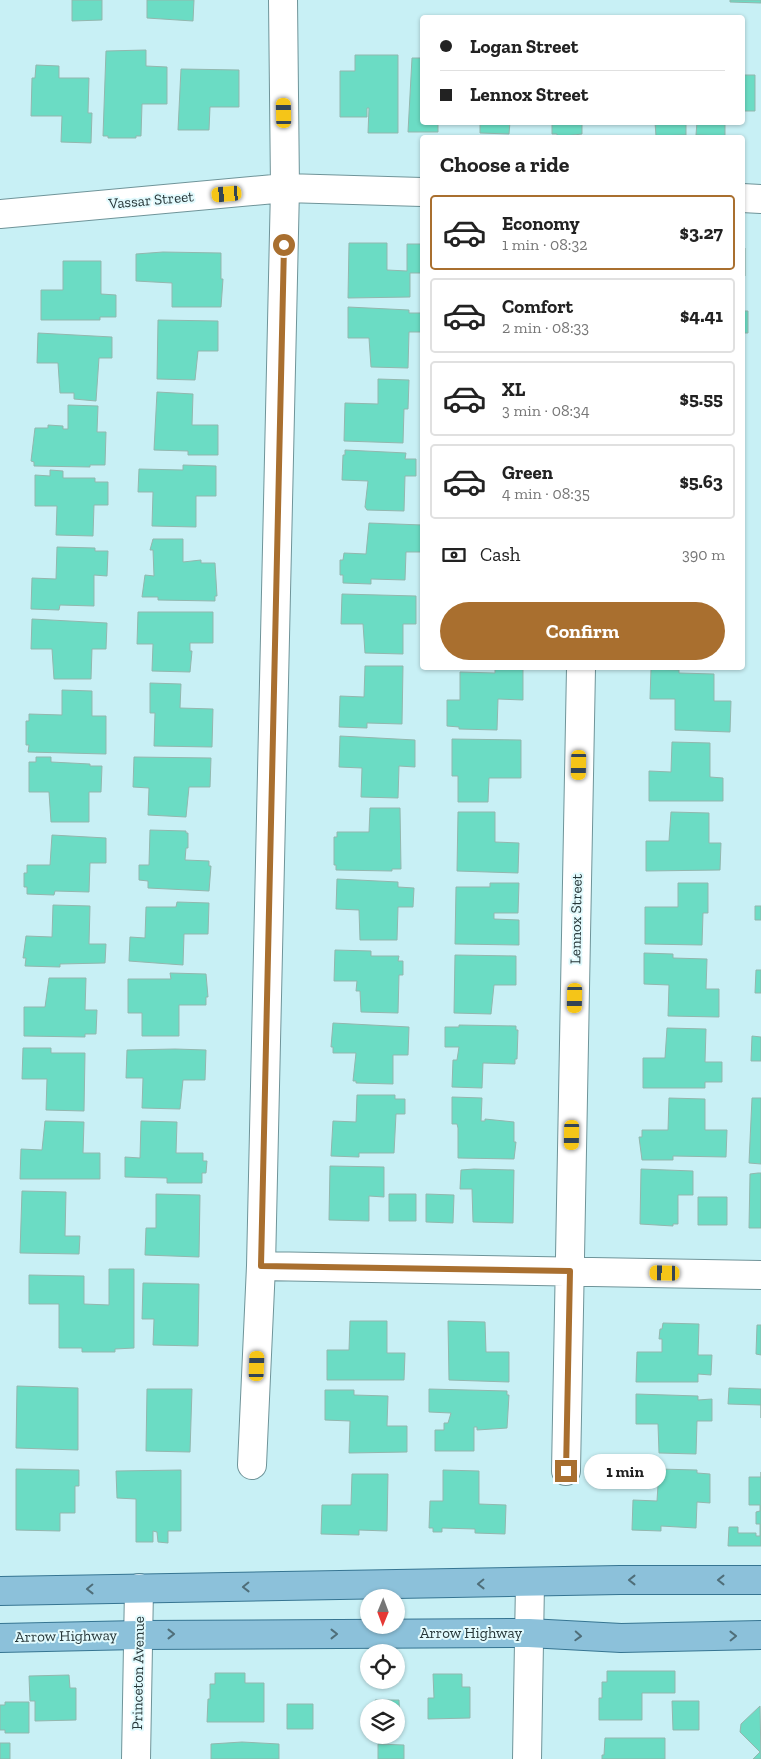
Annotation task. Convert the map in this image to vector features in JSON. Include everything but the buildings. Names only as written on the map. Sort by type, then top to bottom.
[{"type":"main road","points":[[0,1591],[620,1580],[761,1580]]},
{"type":"main road","name":"Arrow Highway","points":[[0,1638],[138,1634],[529,1633],[621,1638],[761,1635]]},
{"type":"street","points":[[252,1465],[261,1266],[285,188],[282,0]]},
{"type":"street","name":"Vassar Street","points":[[0,214],[285,188],[420,192]]},
{"type":"street","points":[[745,198],[761,198]]},
{"type":"street","name":"Lennox Street","points":[[566,1471],[581,670]]},
{"type":"street","points":[[261,1266],[761,1275]]},
{"type":"street","points":[[527,1759],[530,1583]]},
{"type":"street","name":"Princeton Avenue","points":[[136,1759],[139,1588]]},
{"type":"route","points":[[284,245],[261,1266],[570,1271],[566,1471]]}]
